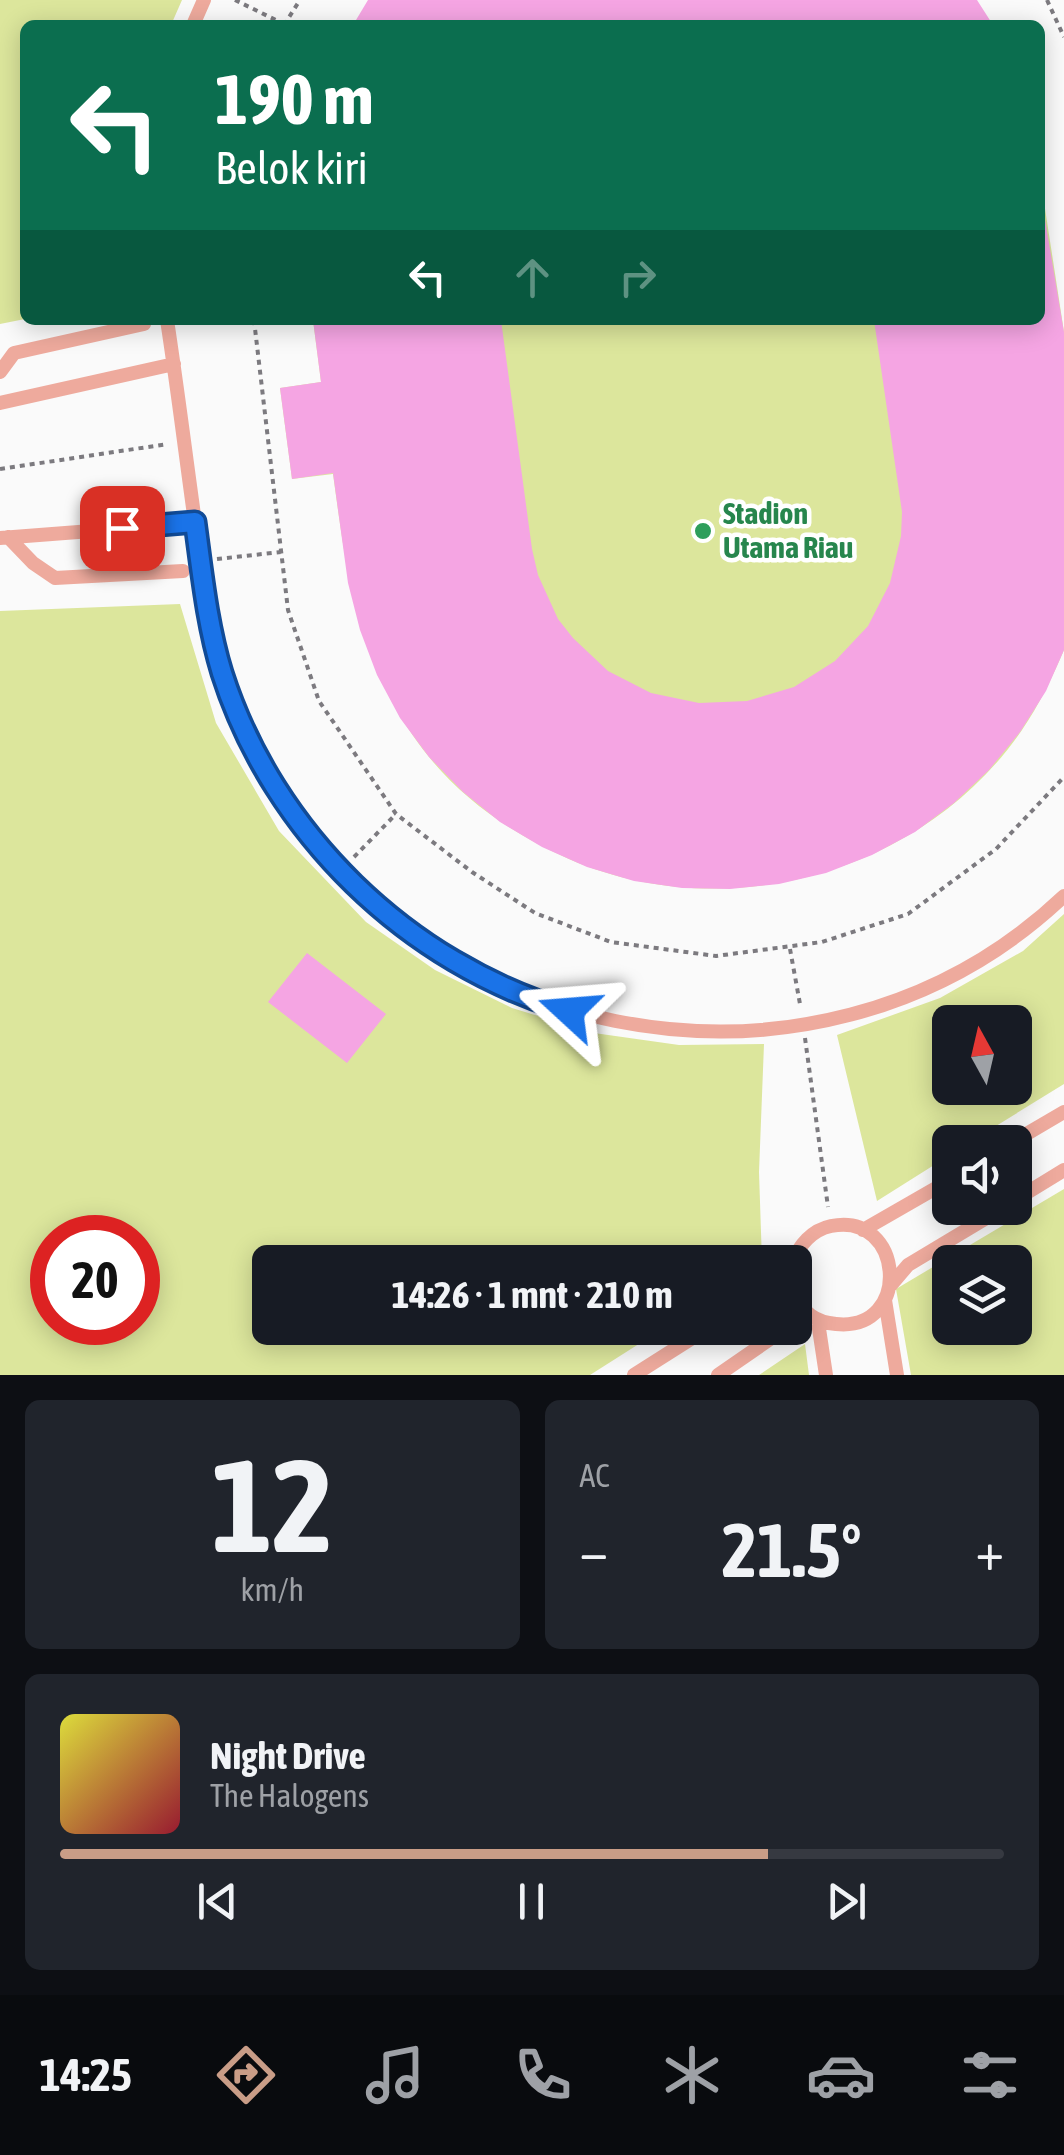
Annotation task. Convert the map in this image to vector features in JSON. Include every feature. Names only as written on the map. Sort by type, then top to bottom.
[{"type":"lane","points":[[0,372],[14,353],[140,325]]},
{"type":"lane","points":[[169,325],[214,641],[246,735],[279,794],[340,871],[384,912],[475,974],[537,1002],[602,1020],[668,1030],[736,1032],[803,1025],[869,1010],[932,985],[992,953],[1064,896]]},
{"type":"lane","points":[[0,403],[174,364]]},
{"type":"lane","points":[[4,537],[195,522]]},
{"type":"lane","points":[[4,537],[55,578],[183,572]]},
{"type":"lane","points":[[1032,1131],[1064,1112]]},
{"type":"lane","points":[[1032,1190],[1064,1170]]},
{"type":"lane","points":[[863,1230],[932,1190]]},
{"type":"lane","points":[[891,1284],[908,1266],[975,1225]]},
{"type":"lane","points":[[802,1245],[816,1232],[831,1226],[863,1230],[886,1253],[891,1268],[885,1300],[860,1322],[844,1325],[812,1320]]},
{"type":"lane","points":[[885,1300],[897,1375]]},
{"type":"lane","points":[[812,1334],[826,1375]]},
{"type":"lane","points":[[634,1375],[681,1345]]},
{"type":"lane","points":[[718,1375],[761,1345]]},
{"type":"path","points":[[235,0],[276,20]]},
{"type":"path","points":[[1047,0],[1064,37]]},
{"type":"path","points":[[255,325],[288,610],[319,701],[396,814],[472,872],[535,912],[612,942],[716,956],[822,942],[908,914],[996,850],[1064,777]]},
{"type":"path","points":[[0,469],[184,442]]},
{"type":"path","points":[[241,556],[281,552]]},
{"type":"path","points":[[340,871],[396,814]]},
{"type":"path","points":[[790,948],[798,993]]},
{"type":"path","points":[[803,1025],[831,1226]]},
{"type":"green space","points":[[0,0],[182,0],[173,20],[20,20],[20,320],[0,324]]},
{"type":"green space","name":"Stadion Utama Riau","points":[[1045,208],[1064,332],[1064,650],[1028,721],[981,779],[932,820],[877,852],[818,874],[756,886],[693,888],[630,879],[569,859],[512,829],[459,789],[429,757],[386,690],[371,657],[351,588],[333,474],[292,479],[280,388],[321,382],[314,325],[1045,325]]},
{"type":"green space","points":[[180,604],[216,723],[279,831],[366,922],[435,970],[512,1008],[594,1033],[679,1045],[764,1044],[759,1172],[761,1245],[252,1245],[252,1345],[637,1345],[590,1375],[0,1375],[0,611]]},
{"type":"green space","points":[[1064,914],[1064,1084],[1032,1104],[1032,1005],[932,1005],[932,1105],[1030,1105],[998,1125],[932,1125],[932,1166],[877,1201],[837,1035],[940,998],[1023,951]]},
{"type":"green space","points":[[1064,1189],[1064,1375],[911,1375],[896,1289],[932,1268],[932,1345],[1032,1345],[1032,1245],[970,1245],[1004,1225],[1032,1225],[1032,1208]]},
{"type":"green space","points":[[804,1345],[805,1345],[809,1375],[759,1375]]},
{"type":"building","points":[[368,0],[977,0],[990,20],[356,20]]},
{"type":"building","name":"Stadion Utama Riau","points":[[1045,220],[1064,332],[1064,650],[1046,691],[989,770],[954,803],[915,832],[872,855],[826,873],[779,884],[730,889],[634,881],[587,867],[500,822],[429,757],[400,718],[377,675],[360,630],[348,583],[333,473],[292,479],[280,388],[321,382],[314,325],[502,325],[532,549],[538,575],[558,619],[608,671],[651,693],[699,703],[747,701],[794,687],[835,661],[868,626],[890,583],[901,536],[902,512],[875,325],[1045,325]]},
{"type":"building","points":[[307,953],[386,1014],[347,1063],[268,1002]]},
{"type":"place","name":"Stadion Utama Riau","points":[[703,531]]},
{"type":"route","points":[[122,528],[195,522],[214,641],[246,735],[279,794],[340,871],[384,912],[475,974],[537,1002],[569,1011]]}]
